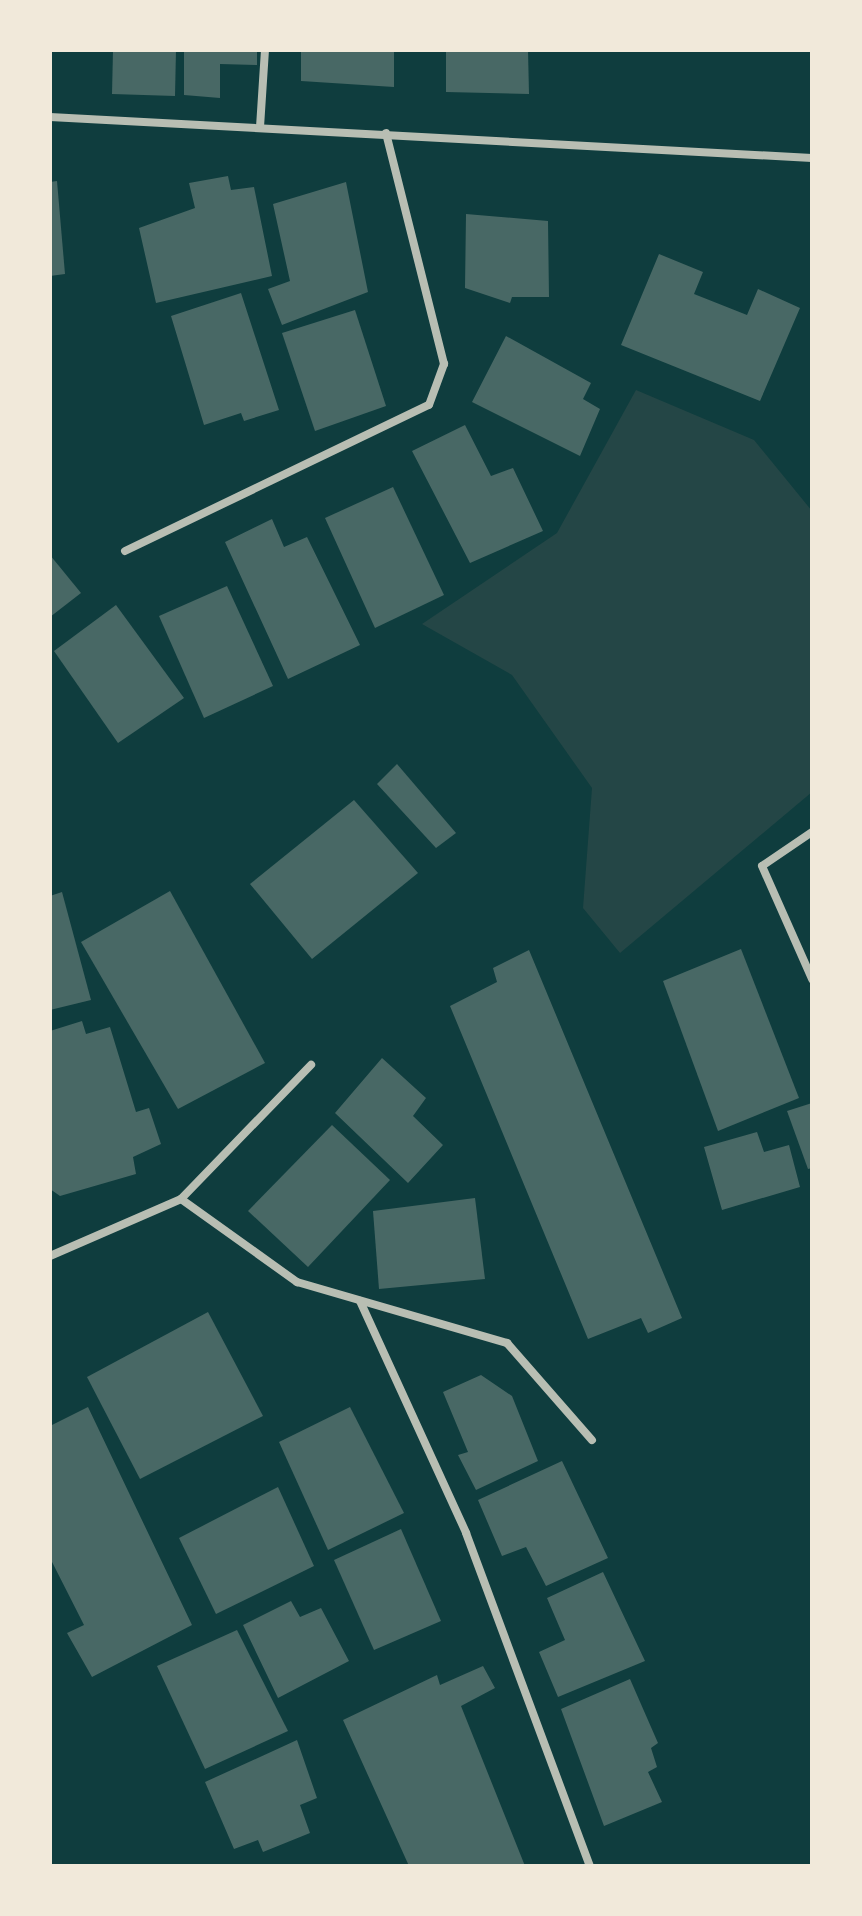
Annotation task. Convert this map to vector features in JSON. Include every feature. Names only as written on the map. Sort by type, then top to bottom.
[{"type":"street","points":[[260,127],[265,50]]},
{"type":"street","points":[[50,117],[812,158]]},
{"type":"street","points":[[125,551],[429,405],[444,364],[386,133]]},
{"type":"street","points":[[812,832],[762,866],[812,979]]},
{"type":"street","points":[[50,1256],[181,1199],[311,1065]]},
{"type":"street","points":[[181,1199],[297,1282],[507,1343],[592,1440]]},
{"type":"street","points":[[360,1301],[466,1533],[590,1866]]},
{"type":"shaded area","points":[[636,390],[754,440],[812,511],[812,792],[620,953],[583,908],[592,788],[512,675],[422,624],[557,533]]},
{"type":"building","points":[[113,50],[176,50],[175,96],[112,94]]},
{"type":"building","points":[[184,50],[257,50],[257,65],[220,64],[220,98],[184,95]]},
{"type":"building","points":[[301,50],[394,50],[394,87],[301,81]]},
{"type":"building","points":[[446,50],[528,50],[529,94],[446,92]]},
{"type":"building","points":[[228,176],[231,190],[254,187],[272,276],[156,303],[139,228],[195,208],[189,183]]},
{"type":"building","points":[[57,181],[65,274],[50,276],[50,182]]},
{"type":"building","points":[[346,182],[368,292],[282,325],[268,289],[290,281],[273,204]]},
{"type":"building","points":[[466,214],[548,221],[549,297],[512,297],[510,303],[465,288]]},
{"type":"building","points":[[659,254],[703,272],[694,294],[747,315],[758,289],[800,308],[760,401],[621,345]]},
{"type":"building","points":[[241,293],[279,410],[244,421],[241,413],[204,425],[171,316]]},
{"type":"building","points":[[355,310],[386,406],[315,431],[282,333]]},
{"type":"building","points":[[506,336],[591,383],[583,399],[600,409],[580,456],[472,402]]},
{"type":"building","points":[[465,425],[491,476],[513,468],[543,531],[470,563],[412,451]]},
{"type":"building","points":[[393,487],[444,595],[375,628],[325,518]]},
{"type":"building","points":[[272,519],[284,547],[307,537],[360,645],[288,679],[225,542]]},
{"type":"building","points":[[50,555],[81,593],[50,617]]},
{"type":"building","points":[[227,586],[273,686],[204,718],[159,616]]},
{"type":"building","points":[[116,605],[184,698],[118,743],[54,651]]},
{"type":"building","points":[[397,764],[456,833],[436,848],[377,784]]},
{"type":"building","points":[[354,800],[418,873],[312,959],[250,884]]},
{"type":"building","points":[[170,891],[265,1063],[178,1109],[81,942]]},
{"type":"building","points":[[62,892],[91,1000],[50,1010],[50,896]]},
{"type":"building","points":[[741,949],[799,1098],[718,1131],[663,981]]},
{"type":"building","points":[[529,950],[682,1318],[648,1333],[641,1318],[588,1339],[450,1006],[497,982],[493,968]]},
{"type":"building","points":[[82,1021],[86,1034],[110,1027],[136,1112],[149,1108],[161,1144],[133,1157],[136,1174],[60,1196],[50,1189],[50,1031]]},
{"type":"building","points":[[382,1058],[426,1098],[413,1116],[443,1145],[408,1183],[335,1113]]},
{"type":"building","points":[[812,1103],[812,1168],[808,1169],[787,1111]]},
{"type":"building","points":[[332,1125],[390,1180],[308,1267],[248,1211]]},
{"type":"building","points":[[757,1132],[764,1152],[789,1145],[800,1187],[722,1210],[704,1147]]},
{"type":"building","points":[[475,1198],[485,1279],[379,1289],[373,1211]]},
{"type":"building","points":[[208,1312],[263,1416],[140,1479],[87,1377]]},
{"type":"building","points":[[481,1375],[512,1396],[538,1461],[476,1490],[458,1455],[468,1452],[443,1392]]},
{"type":"building","points":[[88,1407],[192,1625],[92,1677],[67,1633],[84,1625],[50,1558],[50,1426]]},
{"type":"building","points":[[350,1407],[404,1513],[328,1550],[279,1442]]},
{"type":"building","points":[[562,1461],[608,1558],[546,1586],[526,1547],[502,1556],[478,1500]]},
{"type":"building","points":[[278,1487],[314,1566],[216,1614],[179,1538]]},
{"type":"building","points":[[401,1529],[441,1621],[374,1650],[334,1560]]},
{"type":"building","points":[[603,1572],[645,1661],[558,1697],[539,1652],[565,1640],[547,1598]]},
{"type":"building","points":[[291,1601],[300,1617],[321,1608],[349,1661],[278,1698],[243,1625]]},
{"type":"building","points":[[237,1630],[288,1731],[205,1769],[157,1666]]},
{"type":"building","points":[[483,1666],[495,1688],[461,1706],[525,1866],[409,1866],[343,1720],[437,1675],[440,1685]]},
{"type":"building","points":[[630,1679],[658,1743],[651,1748],[657,1767],[648,1772],[662,1802],[604,1826],[561,1709]]},
{"type":"building","points":[[297,1740],[317,1798],[300,1805],[310,1833],[263,1852],[258,1840],[234,1849],[205,1782]]}]
